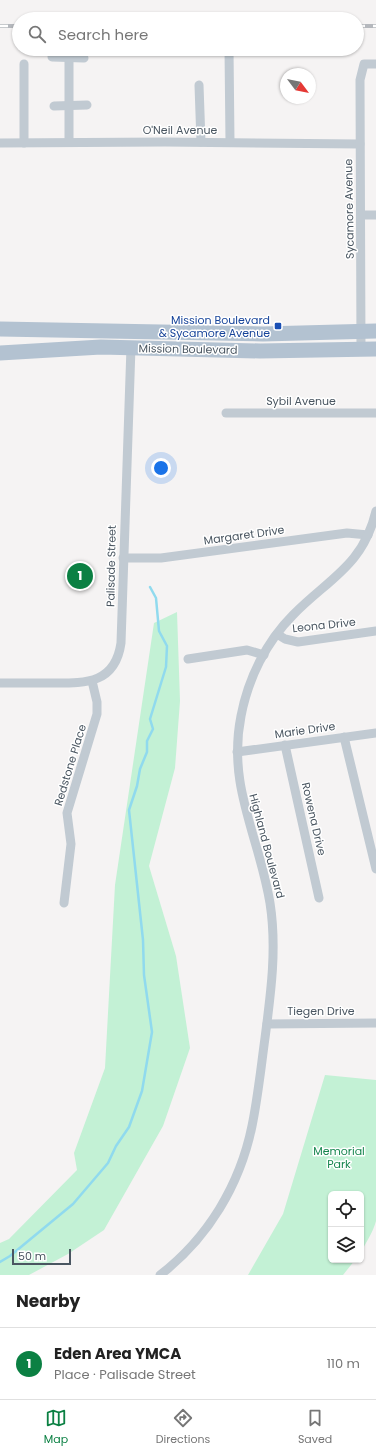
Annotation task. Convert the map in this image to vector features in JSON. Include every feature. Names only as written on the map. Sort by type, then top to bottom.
[{"type":"main road","name":"Mission Boulevard","points":[[0,329],[263,334],[369,332]]},
{"type":"main road","name":"Mission Boulevard","points":[[0,353],[101,347],[260,351],[376,349]]},
{"type":"street","points":[[229,56],[230,142]]},
{"type":"street","points":[[52,57],[84,58]]},
{"type":"street","points":[[69,57],[69,142]]},
{"type":"street","points":[[24,64],[24,143]]},
{"type":"street","name":"Sycamore Avenue","points":[[361,349],[369,332],[361,215],[360,80],[364,64],[376,64]]},
{"type":"street","points":[[199,85],[201,142]]},
{"type":"street","points":[[54,106],[87,104]]},
{"type":"street","name":"O'Neil Avenue","points":[[0,143],[230,142],[360,144]]},
{"type":"street","points":[[361,215],[376,215]]},
{"type":"street","name":"Palisade Street","points":[[0,682],[76,683],[92,681],[112,667],[120,650],[131,348]]},
{"type":"street","name":"Sybil Avenue","points":[[226,413],[376,413]]},
{"type":"street","name":"Highland Boulevard","points":[[160,1275],[178,1260],[201,1236],[226,1199],[238,1172],[252,1127],[273,973],[272,922],[262,870],[242,798],[238,774],[238,732],[245,699],[253,675],[277,634],[293,615],[350,565],[374,525],[376,511]]},
{"type":"street","name":"Margaret Drive","points":[[123,558],[161,558],[347,533],[368,535]]},
{"type":"street","name":"Leona Drive","points":[[277,634],[285,639],[298,642],[376,631]]},
{"type":"street","points":[[188,659],[247,650],[264,655]]},
{"type":"street","name":"Redstone Place","points":[[64,904],[71,844],[67,813],[97,714],[97,702],[92,681]]},
{"type":"street","name":"Marie Drive","points":[[237,752],[376,733]]},
{"type":"street","points":[[344,737],[372,835],[376,869]]},
{"type":"street","name":"Rowena Drive","points":[[284,745],[320,898]]},
{"type":"street","name":"Tiegen Drive","points":[[267,1024],[376,1023]]},
{"type":"green space","points":[[177,612],[180,701],[175,768],[149,866],[176,956],[190,1048],[163,1126],[104,1230],[68,1254],[29,1275],[0,1275],[0,1243],[9,1239],[77,1170],[74,1153],[105,1068],[115,885],[154,623]]},
{"type":"green space","name":"Memorial Park","points":[[325,1075],[376,1080],[376,1221],[364,1247],[364,1191],[328,1191],[328,1263],[353,1263],[343,1275],[248,1275],[283,1214]]},
{"type":"waterway","points":[[0,1262],[10,1256],[73,1204],[108,1163],[116,1146],[129,1127],[142,1091],[152,1032],[144,975],[143,940],[129,810],[137,786],[140,769],[147,752],[147,741],[153,729],[150,719],[166,667],[167,646],[159,631],[156,598],[150,587]]},
{"type":"railway","points":[[0,26],[12,26]]},
{"type":"railway","points":[[364,26],[376,26]]},
{"type":"place","name":"Mission Boulevard & Sycamore Avenue","points":[[278,326]]},
{"type":"place","name":"Eden Area YMCA","points":[[80,576]]}]
